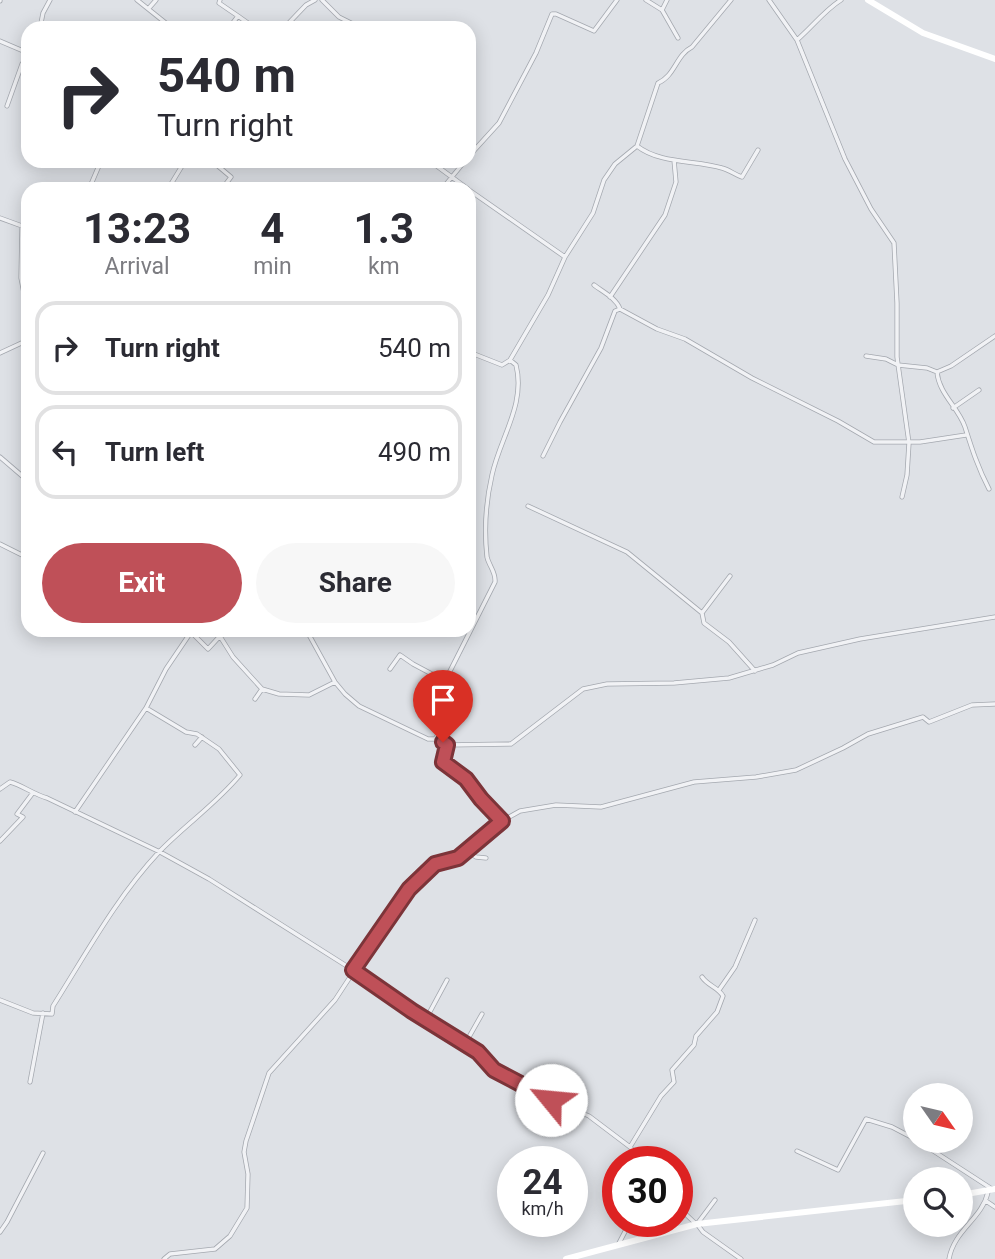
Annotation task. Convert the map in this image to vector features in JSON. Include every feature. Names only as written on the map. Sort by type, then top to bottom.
[{"type":"street","points":[[41,21],[50,0]]},
{"type":"street","points":[[137,0],[164,21]]},
{"type":"street","points":[[149,8],[156,0]]},
{"type":"street","points":[[220,0],[219,3],[245,21]]},
{"type":"street","points":[[291,21],[306,5],[315,0]]},
{"type":"street","points":[[322,0],[339,18],[346,21]]},
{"type":"street","points":[[476,148],[499,123],[536,53],[552,14],[594,31],[617,0]]},
{"type":"street","points":[[646,0],[662,10],[678,38]]},
{"type":"street","points":[[662,10],[667,0]]},
{"type":"street","points":[[476,355],[502,365],[510,360],[548,295],[565,257],[593,213],[604,180],[615,164],[637,146],[658,83],[667,79],[685,51],[692,47],[731,0]]},
{"type":"street","points":[[769,0],[797,40],[845,159],[871,209],[894,243],[898,365],[909,443],[907,475],[902,497]]},
{"type":"street","points":[[797,40],[824,16],[828,8],[841,0]]},
{"type":"street","points":[[868,0],[923,33],[995,59]]},
{"type":"street","points":[[234,21],[238,16]]},
{"type":"street","points":[[0,41],[21,51]]},
{"type":"street","points":[[7,106],[21,67]]},
{"type":"street","points":[[637,146],[644,151],[674,160],[727,169],[742,177],[758,150]]},
{"type":"street","points":[[610,297],[666,215],[676,181],[674,160]]},
{"type":"street","points":[[220,168],[231,177],[227,182]]},
{"type":"street","points":[[439,168],[458,182]]},
{"type":"street","points":[[447,182],[458,168]]},
{"type":"street","points":[[476,195],[565,257]]},
{"type":"street","points":[[0,218],[21,225]]},
{"type":"street","points":[[594,285],[619,304],[620,309],[657,329],[685,339],[751,379],[838,421],[874,442],[909,443],[966,435]]},
{"type":"street","points":[[543,457],[601,348],[615,311],[620,309]]},
{"type":"street","points":[[866,356],[937,372],[951,366],[995,335]]},
{"type":"street","points":[[0,353],[21,343]]},
{"type":"street","points":[[476,620],[495,582],[494,571],[488,564],[485,541],[486,506],[495,462],[512,419],[520,381],[516,365],[510,360]]},
{"type":"street","points":[[937,372],[938,384],[964,425],[975,462],[989,489]]},
{"type":"street","points":[[953,408],[979,390]]},
{"type":"street","points":[[0,457],[21,475]]},
{"type":"street","points":[[528,506],[626,552],[702,613],[704,623],[729,642],[755,671]]},
{"type":"street","points":[[0,544],[21,554]]},
{"type":"street","points":[[702,613],[730,576]]},
{"type":"street","points":[[311,637],[335,682],[359,706],[428,739],[435,739],[447,745],[511,744],[583,689],[607,684],[729,678],[755,671],[798,653],[860,639],[995,617]]},
{"type":"street","points":[[75,813],[146,708],[166,669],[188,637]]},
{"type":"street","points":[[196,637],[208,649],[219,637]]},
{"type":"street","points":[[222,637],[233,657],[262,689],[279,694],[309,695],[335,682]]},
{"type":"street","points":[[445,681],[467,637]]},
{"type":"street","points":[[390,669],[400,655],[445,681],[461,702],[435,739]]},
{"type":"street","points":[[255,699],[262,689]]},
{"type":"street","points":[[164,1259],[170,1254],[215,1249],[224,1243],[235,1229],[249,1199],[244,1152],[246,1141],[269,1073],[335,1000],[409,889],[435,864],[458,858],[502,821],[520,811],[546,806],[601,807],[694,782],[755,777],[796,770],[869,734],[900,723],[923,717],[929,722],[972,705],[995,705]]},
{"type":"street","points":[[0,1000],[33,1013],[52,1014],[53,1006],[105,922],[160,852],[223,795],[240,775],[219,749],[197,734],[186,732],[146,708]]},
{"type":"street","points":[[195,745],[202,737]]},
{"type":"street","points":[[447,745],[443,762],[466,779],[502,821]]},
{"type":"street","points":[[0,789],[10,782],[160,852],[209,879],[478,1052],[494,1070],[551,1100],[589,1116],[629,1146]]},
{"type":"street","points":[[0,841],[23,817],[18,814],[32,794]]},
{"type":"street","points":[[467,850],[476,857],[486,858]]},
{"type":"street","points":[[719,990],[735,967],[755,920]]},
{"type":"street","points":[[631,1146],[661,1096],[674,1082],[672,1070],[717,1012],[723,996],[719,990],[706,984],[702,977]]},
{"type":"street","points":[[426,1019],[447,980]]},
{"type":"street","points":[[30,1083],[43,1013]]},
{"type":"street","points":[[465,1044],[482,1014]]},
{"type":"street","points":[[797,1151],[838,1170],[866,1119],[892,1126],[903,1132]]},
{"type":"street","points":[[0,1231],[43,1153]]},
{"type":"street","points":[[936,1153],[993,1189]]},
{"type":"street","points":[[973,1193],[993,1189]]},
{"type":"street","points":[[949,1259],[961,1230],[970,1222],[993,1189]]},
{"type":"street","points":[[697,1224],[715,1200]]},
{"type":"street","points":[[566,1259],[697,1224],[903,1201]]},
{"type":"street","points":[[986,1201],[995,1207]]},
{"type":"street","points":[[693,1220],[703,1232],[741,1259]]},
{"type":"street","points":[[618,1245],[622,1237]]},
{"type":"route","points":[[443,742],[447,745],[443,762],[466,779],[502,821],[458,858],[435,864],[409,889],[353,970],[478,1052],[494,1070],[551,1100]]}]
